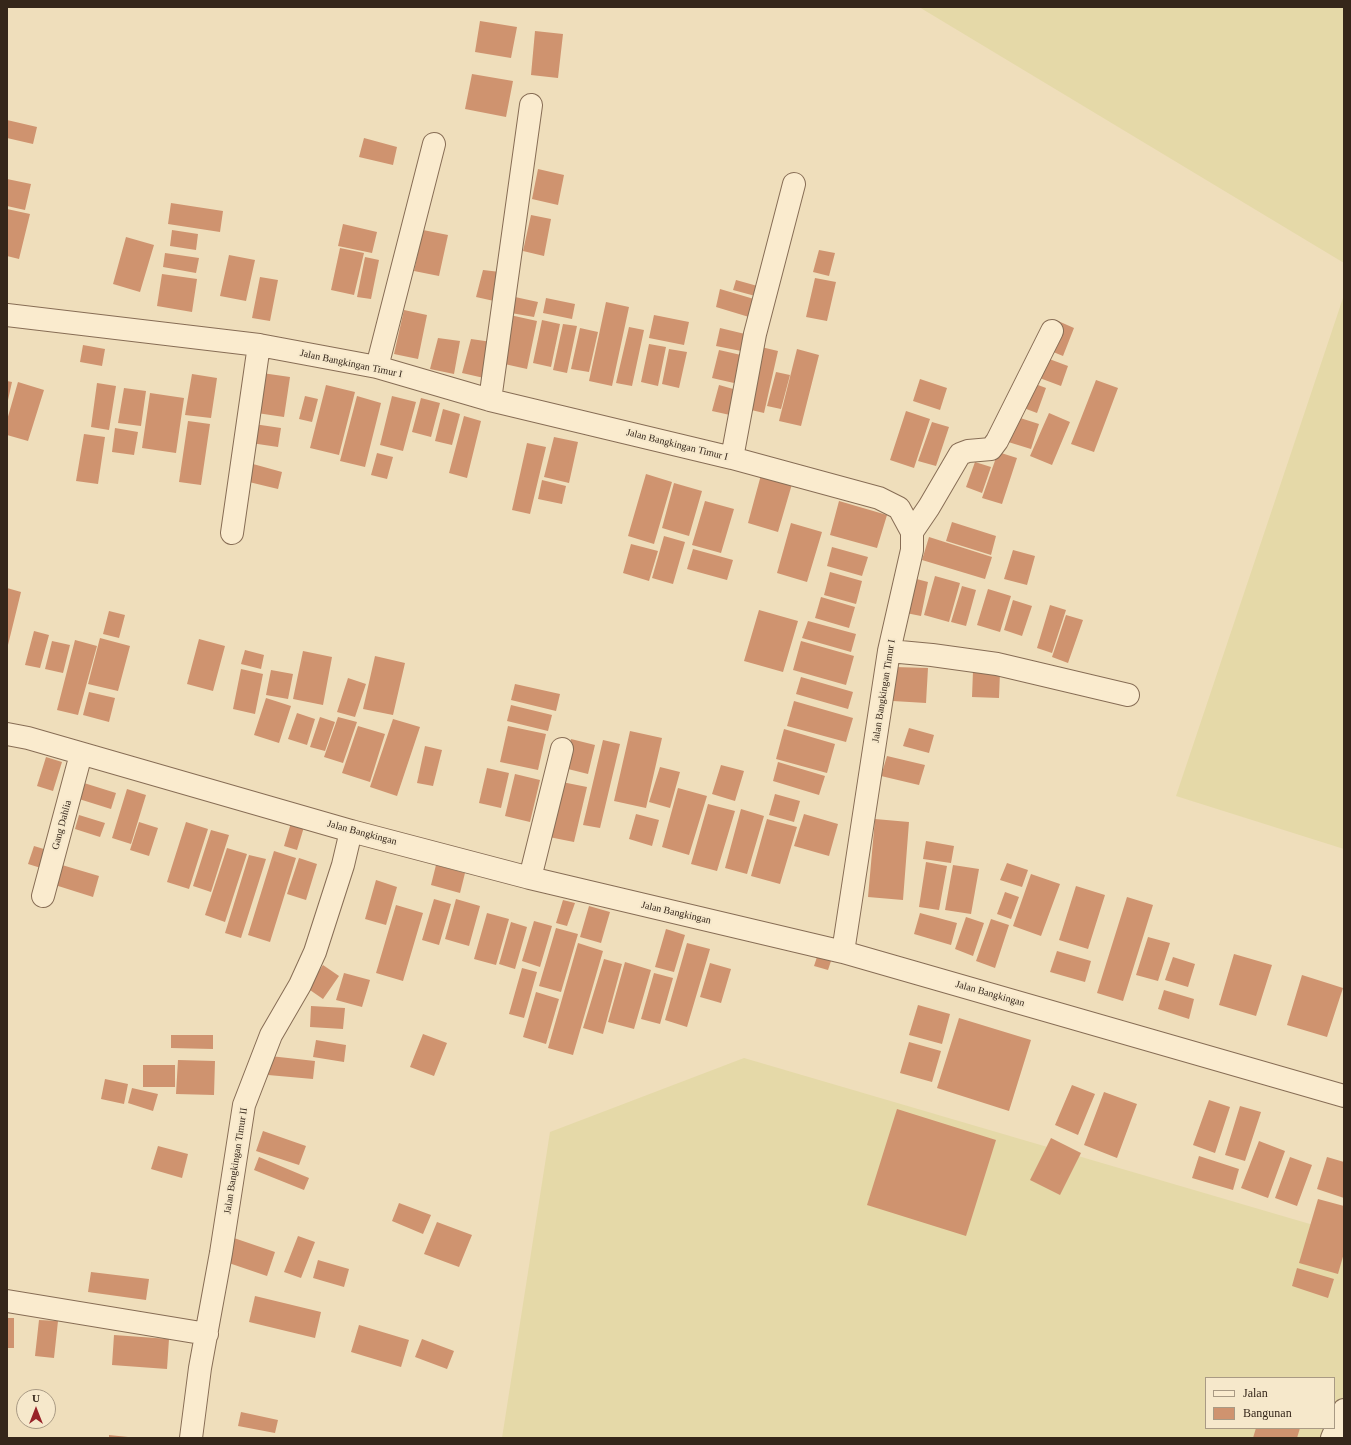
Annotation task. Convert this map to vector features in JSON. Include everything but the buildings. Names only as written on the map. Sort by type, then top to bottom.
[{"type":"street","points":[[490,400],[531,105]]},
{"type":"street","points":[[377,367],[434,144]]},
{"type":"street","points":[[732,458],[755,334],[794,184]]},
{"type":"street","name":"Jalan Bangkingan Timur I","points":[[7,316],[259,345],[377,367],[490,400],[732,458],[879,498],[899,508],[912,532],[912,550],[889,651],[843,952]]},
{"type":"street","points":[[912,532],[929,507],[960,454],[968,451],[991,450],[997,441],[1052,331]]},
{"type":"street","points":[[232,533],[259,345]]},
{"type":"street","points":[[889,651],[997,664],[1128,695]]},
{"type":"street","name":"Jalan Bangkingan","points":[[7,734],[28,738],[351,831],[530,878],[843,952],[1344,1096]]},
{"type":"street","points":[[530,878],[562,749]]},
{"type":"street","name":"Gang Dahlia","points":[[43,896],[81,754]]},
{"type":"street","name":"Jalan Bangkingan Timur II","points":[[191,1438],[200,1368],[207,1334],[244,1105],[271,1035],[300,986],[316,952],[343,865],[351,831]]},
{"type":"street","points":[[7,1300],[207,1334]]},
{"type":"street","points":[[1332,1438],[1344,1410]]},
{"type":"shaded area","points":[[919,7],[1344,7],[1344,263]]},
{"type":"shaded area","points":[[1344,295],[1344,849],[1176,796]]},
{"type":"shaded area","points":[[744,1058],[1344,1234],[1344,1438],[502,1438],[550,1132]]}]
